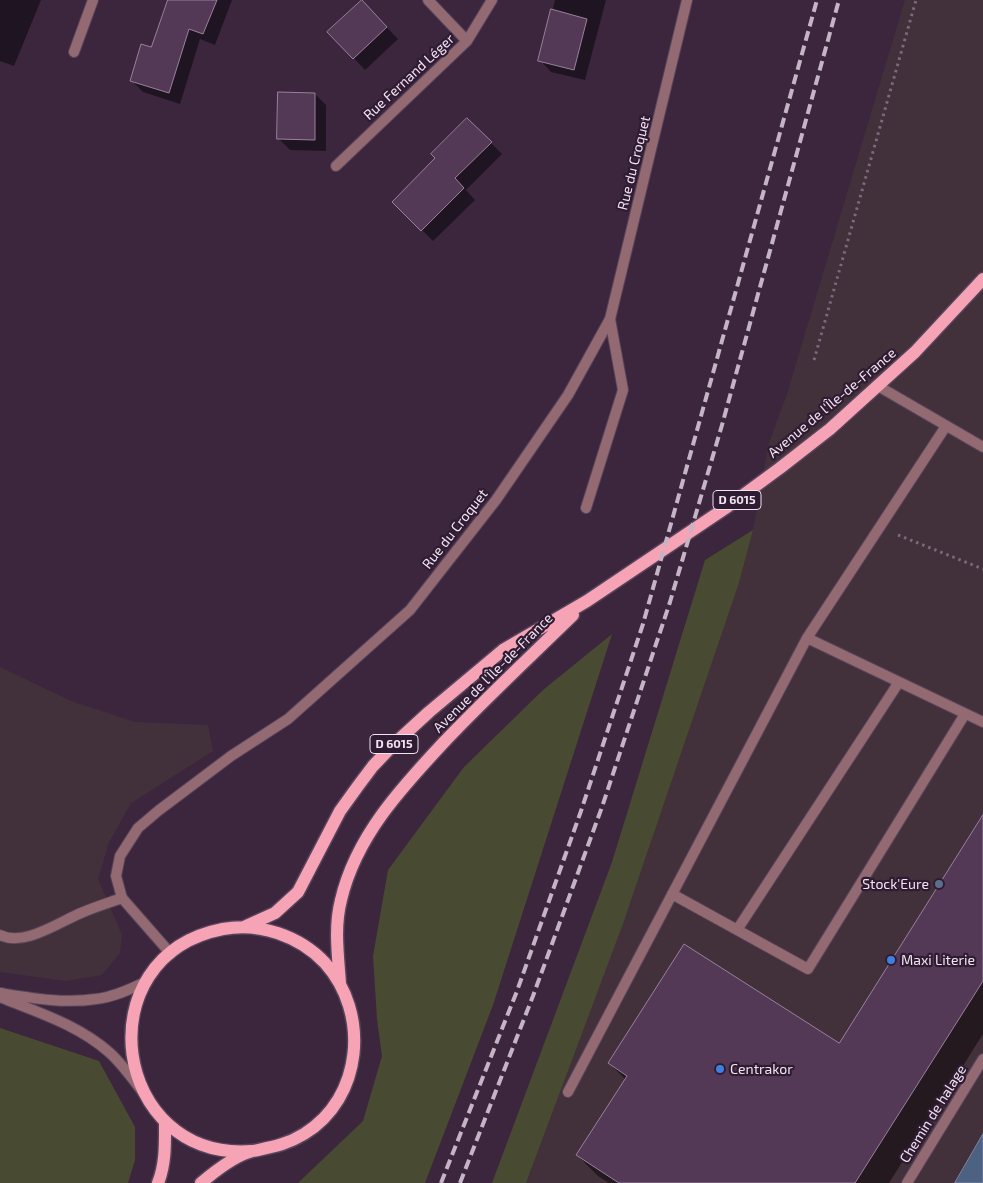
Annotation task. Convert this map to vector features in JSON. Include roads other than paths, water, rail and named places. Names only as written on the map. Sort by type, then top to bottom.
[{"type":"main road","name":"Avenue de l'Île-de-France","points":[[244,928],[275,912],[298,892],[340,811],[373,766],[435,707],[503,650],[587,601],[727,507],[830,429],[915,352],[983,279]]},
{"type":"main road","name":"Avenue de l'Île-de-France","points":[[340,983],[336,940],[340,901],[350,870],[371,829],[404,784],[417,770],[587,601]]},
{"type":"main road","points":[[244,928],[265,929],[278,933],[302,945],[324,962],[340,983],[350,1008],[355,1040],[354,1056],[345,1086],[338,1100],[328,1113],[305,1134],[276,1147],[252,1151],[229,1151],[201,1144],[188,1138],[155,1110],[145,1095],[133,1062],[131,1025],[135,1007],[147,981],[171,954],[187,942],[205,934],[224,929],[244,928]]},
{"type":"main road","points":[[158,1183],[165,1156],[165,1120]]},
{"type":"main road","points":[[201,1183],[213,1172],[252,1151]]},
{"type":"street","points":[[74,52],[93,0]]},
{"type":"street","points":[[428,0],[468,41]]},
{"type":"street","name":"Rue Fernand Léger","points":[[336,166],[468,41],[492,0]]},
{"type":"street","name":"Rue du Croquet","points":[[171,954],[122,898],[116,876],[120,856],[138,828],[158,810],[231,756],[288,719],[410,610],[496,500],[568,395],[610,319],[687,0]]},
{"type":"street","points":[[586,508],[624,390],[610,319]]},
{"type":"street","points":[[878,386],[983,448]]},
{"type":"street","points":[[568,1092],[807,638],[946,426]]},
{"type":"street","points":[[807,638],[983,722]]},
{"type":"street","points":[[737,930],[899,682]]},
{"type":"street","points":[[672,894],[808,969],[965,714]]},
{"type":"street","points":[[0,935],[6,938],[26,937],[81,913],[122,898]]},
{"type":"street","points":[[0,993],[43,999],[97,999],[128,990],[147,981]]},
{"type":"street","points":[[0,997],[68,1025],[88,1036],[109,1052],[145,1095]]},
{"type":"street","name":"Chemin de halage","points":[[907,1183],[983,1059]]},
{"type":"water","points":[[983,1134],[983,1183],[955,1183]]},
{"type":"railway","points":[[441,1183],[517,991],[581,811],[643,624],[817,0]]},
{"type":"railway","points":[[460,1183],[533,996],[602,807],[670,602],[722,425],[839,0]]},
{"type":"place","name":"Stock'Eure","points":[[939,884]]},
{"type":"place","name":"Maxi Literie","points":[[891,960]]},
{"type":"place","name":"Centrakor","points":[[720,1069]]}]
